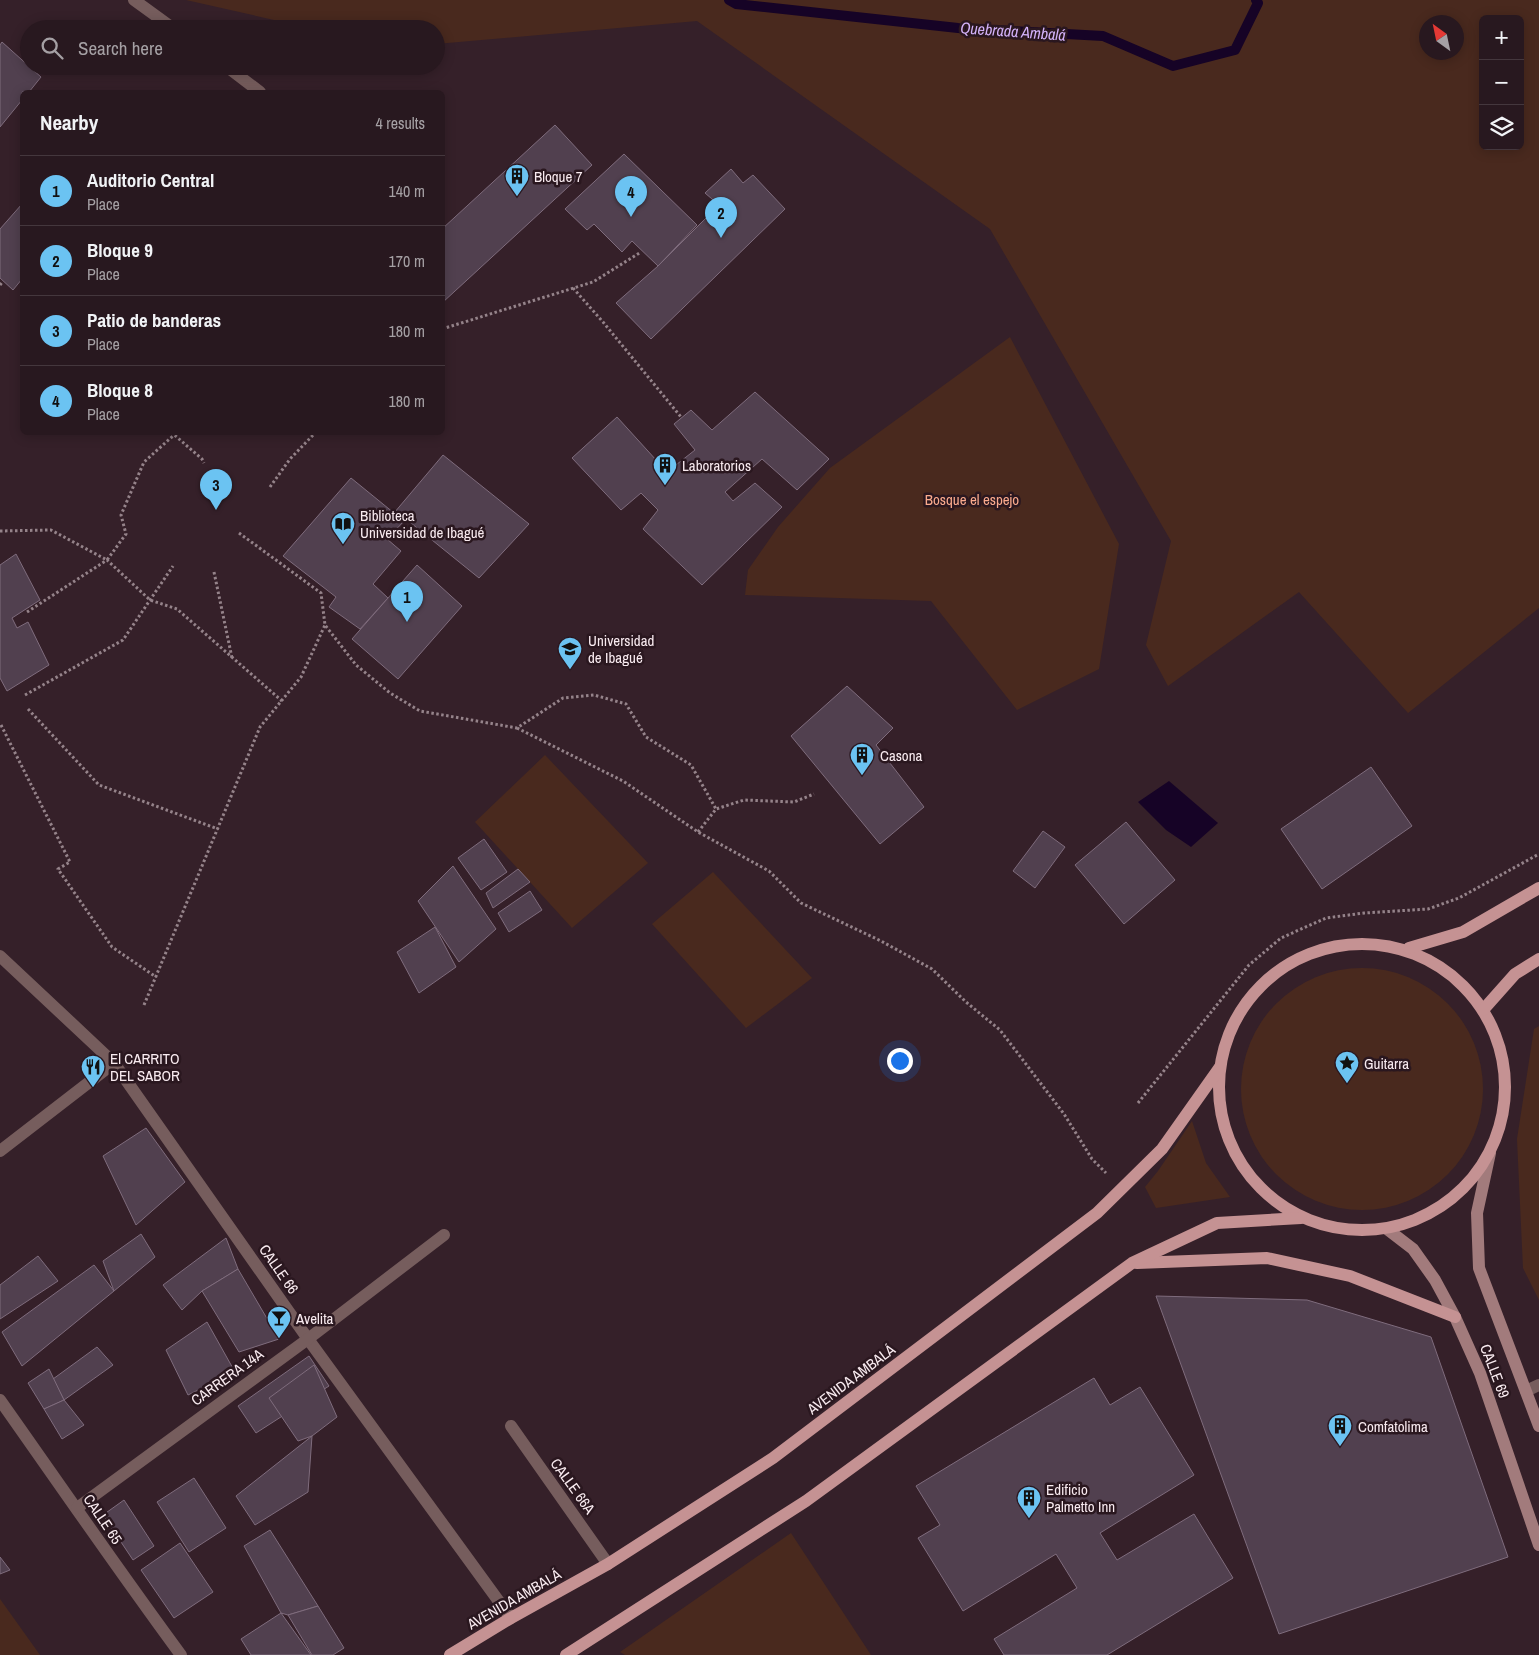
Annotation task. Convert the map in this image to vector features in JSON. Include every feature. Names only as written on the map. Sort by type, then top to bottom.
[{"type":"main road","points":[[1409,948],[1463,932],[1539,888]]},
{"type":"main road","points":[[1365,941],[1409,948],[1437,963],[1459,982],[1483,1010],[1502,1055],[1505,1105],[1490,1153],[1464,1188],[1429,1214],[1387,1229],[1343,1230],[1301,1218],[1263,1192],[1236,1156],[1221,1113],[1220,1067],[1234,1024],[1261,987],[1297,961],[1335,943],[1365,941]]},
{"type":"main road","points":[[1483,1010],[1514,974],[1539,959]]},
{"type":"main road","name":"AVENIDA AMBALÁ","points":[[450,1655],[511,1618],[608,1564],[773,1458],[1097,1213],[1162,1149],[1220,1067]]},
{"type":"main road","points":[[566,1655],[806,1502],[1132,1263],[1217,1223],[1301,1218]]},
{"type":"main road","points":[[1132,1263],[1267,1258],[1350,1276],[1455,1317]]},
{"type":"street","points":[[134,0],[162,20]]},
{"type":"street","points":[[238,75],[257,90]]},
{"type":"street","name":"CALLE 66","points":[[0,956],[114,1063],[308,1339],[511,1618]]},
{"type":"street","points":[[0,1151],[114,1063]]},
{"type":"street","name":"CALLE 69","points":[[1490,1153],[1477,1213],[1479,1268],[1539,1426]]},
{"type":"street","name":"CALLE 69","points":[[1387,1229],[1413,1249],[1435,1280],[1455,1317],[1480,1373],[1539,1545]]},
{"type":"street","name":"CARRERA 14A","points":[[77,1508],[308,1339],[444,1235]]},
{"type":"street","points":[[1526,1391],[1539,1385]]},
{"type":"street","name":"CALLE 65","points":[[0,1400],[77,1508],[125,1580],[181,1655]]},
{"type":"street","name":"CALLE 66A","points":[[511,1426],[608,1564]]},
{"type":"path","points":[[445,328],[593,282],[640,252]]},
{"type":"path","points":[[0,285],[3,281]]},
{"type":"path","points":[[573,288],[681,417]]},
{"type":"path","points":[[28,612],[107,560],[126,534],[121,515],[144,462],[172,435]]},
{"type":"path","points":[[174,435],[202,459],[204,463]]},
{"type":"path","points":[[270,487],[290,459],[313,435]]},
{"type":"path","points":[[0,531],[51,530],[107,560],[150,600],[177,609],[282,701]]},
{"type":"path","points":[[239,534],[321,593],[325,625],[356,665],[390,693],[420,711],[517,728],[622,781],[698,832],[769,870],[801,903],[880,941],[932,970],[1000,1030],[1064,1114],[1092,1159]]},
{"type":"path","points":[[25,695],[123,640],[173,566]]},
{"type":"path","points":[[214,572],[232,658]]},
{"type":"path","points":[[144,1005],[260,727],[301,678],[325,625]]},
{"type":"path","points":[[517,728],[563,698],[594,695],[626,704],[646,737],[691,765],[716,809]]},
{"type":"path","points":[[28,709],[99,785],[218,829]]},
{"type":"path","points":[[0,725],[70,862],[58,869],[112,947],[156,977]]},
{"type":"path","points":[[698,832],[716,809],[744,800],[794,802],[814,794]]},
{"type":"path","points":[[1138,1103],[1249,965],[1281,938],[1326,918],[1364,913],[1428,909],[1459,898],[1539,854]]},
{"type":"green space","points":[[186,0],[1539,0],[1539,608],[1408,713],[1299,592],[1168,686],[1146,645],[1171,541],[990,229],[697,21],[445,43],[445,20],[274,20]]},
{"type":"green space","name":"Bosque el espejo","points":[[1010,337],[1119,544],[1099,669],[1017,710],[931,601],[745,595],[748,570],[778,527],[830,468]]},
{"type":"green space","points":[[545,755],[648,863],[572,928],[475,822]]},
{"type":"green space","points":[[713,872],[812,978],[746,1028],[652,924]]},
{"type":"green space","points":[[1362,968],[1386,970],[1419,982],[1439,996],[1455,1012],[1469,1032],[1478,1054],[1483,1089],[1481,1113],[1469,1146],[1455,1166],[1439,1182],[1419,1196],[1397,1205],[1362,1210],[1338,1208],[1305,1196],[1285,1182],[1269,1166],[1255,1146],[1246,1124],[1241,1089],[1243,1065],[1255,1032],[1269,1012],[1285,996],[1305,982],[1327,973]]},
{"type":"green space","points":[[1539,1026],[1539,1300],[1523,1268],[1517,1139],[1534,1029]]},
{"type":"green space","points":[[1192,1121],[1206,1163],[1230,1197],[1156,1208],[1145,1187]]},
{"type":"green space","points":[[791,1533],[871,1655],[625,1655],[620,1652]]},
{"type":"green space","points":[[0,1599],[40,1655],[0,1655]]},
{"type":"shaded area","points":[[1169,781],[1218,823],[1191,847],[1166,830],[1138,802]]},
{"type":"building","points":[[2,42],[20,58],[20,75],[39,75],[41,77],[31,90],[20,90],[20,102],[0,127],[0,45]]},
{"type":"building","name":"Bloque 7","points":[[555,125],[592,165],[445,300],[445,226]]},
{"type":"building","points":[[624,154],[697,225],[658,266],[632,241],[622,252],[594,224],[587,230],[565,209]]},
{"type":"building","points":[[731,169],[743,183],[753,175],[785,209],[651,339],[616,303],[658,266],[719,205],[705,193]]},
{"type":"building","points":[[20,206],[20,281],[13,290],[0,278],[0,229]]},
{"type":"building","name":"Laboratorios","points":[[755,392],[829,459],[797,490],[762,459],[725,492],[733,501],[755,483],[782,507],[702,585],[643,529],[658,510],[641,493],[621,510],[572,458],[617,417],[667,472],[695,450],[674,424],[691,410],[712,430]]},
{"type":"building","name":"Biblioteca Universidad de Ibagué","points":[[443,455],[529,524],[479,578],[406,519],[387,539],[401,551],[373,584],[388,598],[360,629],[329,607],[336,597],[283,556],[351,478],[394,513]]},
{"type":"building","points":[[16,554],[40,600],[12,618],[17,628],[28,622],[49,665],[7,691],[0,678],[0,565]]},
{"type":"building","points":[[417,565],[462,606],[398,679],[352,639]]},
{"type":"building","name":"Casona","points":[[847,686],[893,728],[876,745],[924,807],[880,844],[791,736]]},
{"type":"building","points":[[1371,767],[1412,826],[1322,889],[1281,829]]},
{"type":"building","points":[[1126,822],[1175,880],[1124,924],[1075,865]]},
{"type":"building","points":[[1043,831],[1065,847],[1035,888],[1013,871]]},
{"type":"building","points":[[484,839],[507,872],[481,890],[458,858]]},
{"type":"building","points":[[453,866],[496,929],[459,962],[418,901]]},
{"type":"building","points":[[518,869],[530,882],[493,908],[486,893]]},
{"type":"building","points":[[530,891],[542,910],[509,932],[498,913]]},
{"type":"building","points":[[435,927],[456,967],[419,993],[397,952]]},
{"type":"building","points":[[146,1128],[185,1182],[136,1225],[103,1156]]},
{"type":"building","points":[[141,1234],[155,1257],[114,1291],[103,1261]]},
{"type":"building","points":[[226,1238],[238,1269],[202,1291],[182,1310],[163,1285]]},
{"type":"building","points":[[38,1256],[58,1281],[0,1319],[0,1285]]},
{"type":"building","points":[[94,1265],[114,1291],[22,1366],[2,1332]]},
{"type":"building","points":[[238,1269],[279,1339],[239,1352],[202,1291]]},
{"type":"building","name":"Comfatolima","points":[[1156,1296],[1307,1300],[1431,1337],[1508,1557],[1279,1634]]},
{"type":"building","points":[[207,1322],[235,1372],[188,1395],[166,1350]]},
{"type":"building","points":[[97,1347],[113,1365],[64,1400],[53,1379]]},
{"type":"building","points":[[309,1356],[329,1386],[256,1433],[238,1406]]},
{"type":"building","points":[[314,1365],[337,1417],[312,1436],[298,1441],[269,1398]]},
{"type":"building","points":[[49,1369],[64,1400],[44,1409],[28,1383]]},
{"type":"building","name":"Edificio Palmetto Inn","points":[[1094,1378],[1110,1405],[1140,1387],[1194,1475],[1100,1533],[1117,1560],[1194,1514],[1233,1578],[1107,1655],[1004,1655],[994,1639],[1077,1588],[1056,1554],[963,1611],[918,1538],[940,1525],[916,1486]]},
{"type":"building","points":[[64,1400],[84,1425],[62,1439],[44,1409]]},
{"type":"building","points":[[312,1436],[308,1492],[255,1525],[236,1496]]},
{"type":"building","points":[[194,1478],[226,1528],[189,1552],[157,1502]]},
{"type":"building","points":[[124,1500],[154,1546],[133,1560],[103,1515]]},
{"type":"building","points":[[270,1530],[318,1606],[288,1615],[281,1613],[244,1546]]},
{"type":"building","points":[[180,1543],[213,1592],[174,1618],[141,1570]]},
{"type":"building","points":[[0,1557],[10,1570],[0,1574]]},
{"type":"building","points":[[318,1606],[344,1648],[333,1655],[312,1655],[288,1615]]},
{"type":"building","points":[[281,1613],[311,1655],[251,1655],[241,1639]]},
{"type":"waterway","name":"Quebrada Ambalá","points":[[729,0],[736,4],[958,28],[1103,36],[1173,66],[1235,50],[1258,3],[1256,0]]},
{"type":"place","name":"Bloque 7","points":[[517,197]]},
{"type":"place","name":"Bloque 8","points":[[631,217]]},
{"type":"place","name":"Bloque 9","points":[[721,238]]},
{"type":"place","name":"Laboratorios","points":[[665,486]]},
{"type":"place","name":"Patio de banderas","points":[[216,510]]},
{"type":"place","name":"Biblioteca Universidad de Ibagué","points":[[343,545]]},
{"type":"place","name":"Auditorio Central","points":[[407,622]]},
{"type":"place","name":"Universidad de Ibagué","points":[[570,670]]},
{"type":"place","name":"Casona","points":[[862,776]]},
{"type":"place","name":"Guitarra","points":[[1347,1084]]},
{"type":"place","name":"El CARRITO DEL SABOR","points":[[93,1088]]},
{"type":"place","name":"Avelita","points":[[279,1339]]},
{"type":"place","name":"Comfatolima","points":[[1340,1447]]},
{"type":"place","name":"Edificio Palmetto Inn","points":[[1029,1519]]}]
